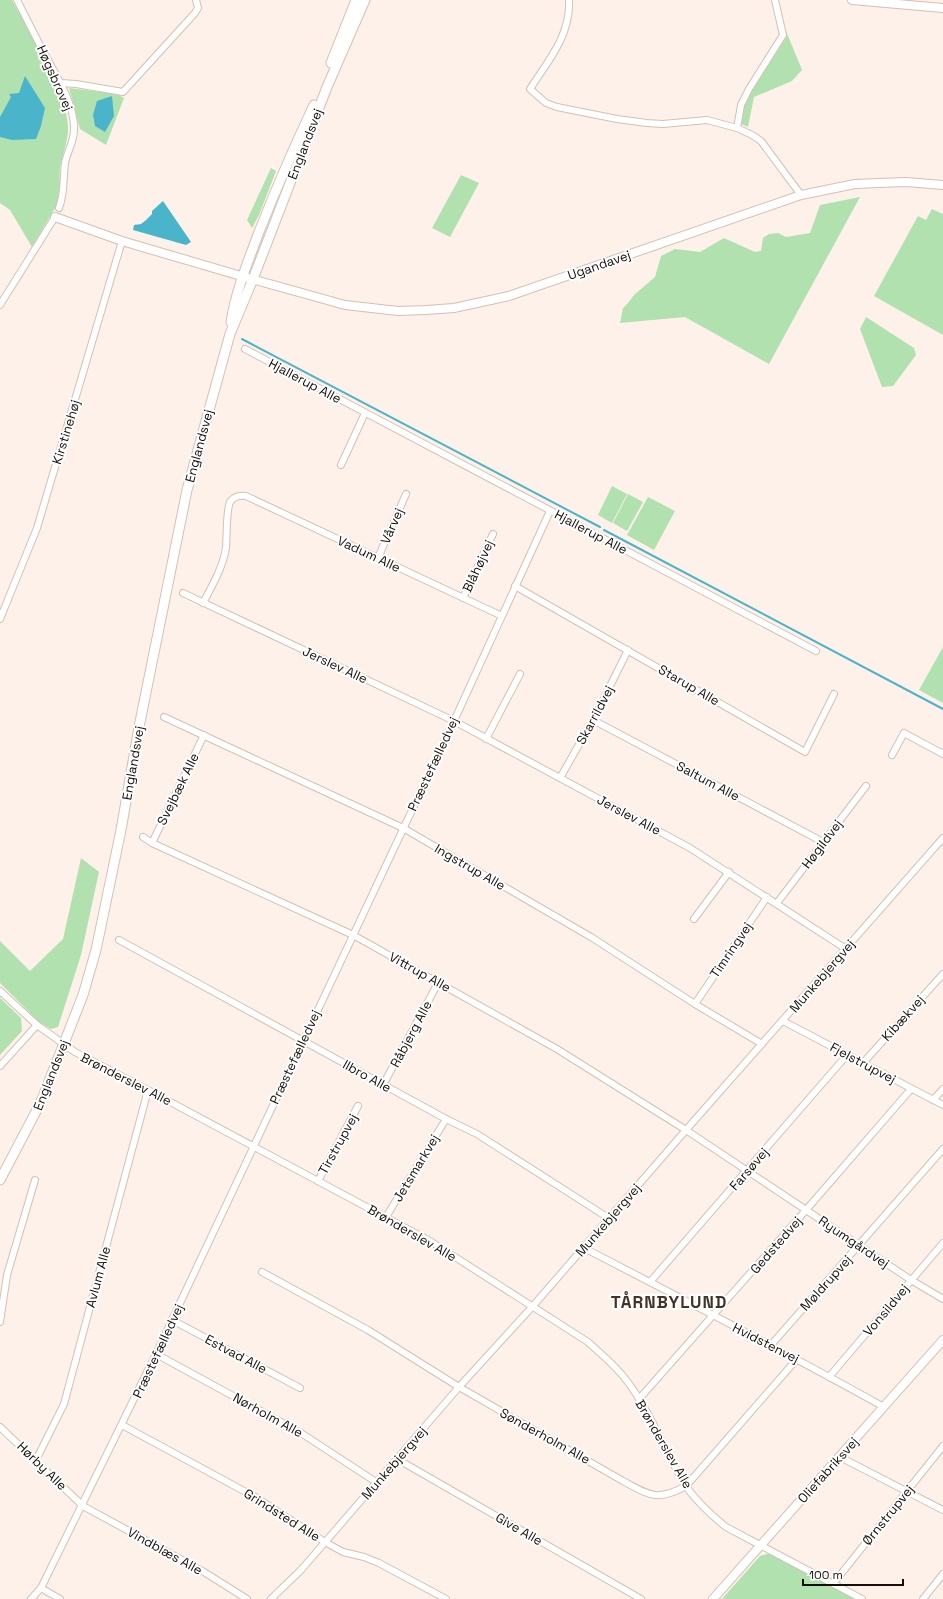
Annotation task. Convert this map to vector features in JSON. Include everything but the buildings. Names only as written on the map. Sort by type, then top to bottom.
[{"type":"main road","name":"Englandsvej","points":[[230,334],[234,305],[242,276],[285,166],[316,100],[356,0]]},
{"type":"main road","name":"Englandsvej","points":[[0,1180],[41,1102],[83,995],[100,933],[122,830],[139,727],[187,490],[230,334],[253,279],[327,87],[365,0]]},
{"type":"street","name":"Høgsbrovej","points":[[17,0],[60,83],[70,106],[74,131],[71,145],[65,160],[63,196],[59,208]]},
{"type":"street","points":[[60,83],[76,84],[122,92],[195,13],[198,8],[196,0]]},
{"type":"street","points":[[569,0],[568,21],[563,36],[530,89],[546,103],[557,107],[647,123],[663,124],[707,120],[738,128],[761,141],[801,195]]},
{"type":"street","points":[[738,128],[741,105],[749,89],[783,35],[775,0]]},
{"type":"street","points":[[852,0],[943,8]]},
{"type":"street","name":"Ugandavej","points":[[253,279],[345,305],[372,309],[405,311],[454,308],[509,296],[801,195],[827,189],[867,184],[906,182],[943,185]]},
{"type":"street","points":[[0,305],[55,217],[122,241],[253,279]]},
{"type":"street","name":"Kirstinehøj","points":[[0,619],[37,528],[122,241]]},
{"type":"street","name":"Hjallerup Alle","points":[[245,349],[816,651]]},
{"type":"street","points":[[340,465],[365,413]]},
{"type":"street","name":"Vårvej","points":[[378,558],[406,494]]},
{"type":"street","name":"Vadum Alle","points":[[204,603],[220,568],[226,549],[229,504],[235,497],[241,495],[502,616]]},
{"type":"street","name":"Præstefælledvej","points":[[31,1599],[41,1588],[83,1506],[156,1354],[454,721],[550,511]]},
{"type":"street","name":"Blåhøjvej","points":[[464,598],[493,534]]},
{"type":"street","name":"Starup Alle","points":[[515,586],[805,752],[834,694]]},
{"type":"street","name":"Jerslev Alle","points":[[183,593],[454,721],[486,738],[690,848],[846,949]]},
{"type":"street","name":"Skarrildvej","points":[[560,778],[593,720],[628,650]]},
{"type":"street","points":[[486,738],[520,674]]},
{"type":"street","name":"Ingstrup Alle","points":[[164,717],[403,828],[591,937],[695,1004],[762,1044]]},
{"type":"street","name":"Saltum Alle","points":[[593,720],[823,842]]},
{"type":"street","points":[[892,755],[904,733],[943,754]]},
{"type":"street","name":"Svejbæk Alle","points":[[152,843],[204,735]]},
{"type":"street","name":"Høgildvej","points":[[777,903],[866,786]]},
{"type":"street","name":"Vittrup Alle","points":[[142,837],[152,843],[353,935],[557,1049],[686,1130]]},
{"type":"street","name":"Munkebjergvej","points":[[271,1599],[301,1570],[376,1482],[610,1219],[686,1130],[943,838]]},
{"type":"street","points":[[694,919],[728,872]]},
{"type":"street","name":"Timringvej","points":[[695,1004],[767,897]]},
{"type":"street","name":"Ilbro Alle","points":[[119,940],[383,1085],[477,1134],[610,1219]]},
{"type":"street","name":"Kibækvej","points":[[864,1063],[943,974]]},
{"type":"street","name":"Råbjerg Alle","points":[[383,1085],[438,983]]},
{"type":"street","name":"Brønderslev Alle","points":[[0,991],[38,1024],[75,1052],[430,1241],[588,1342],[626,1380],[639,1399],[686,1486],[708,1512],[726,1527],[862,1599]]},
{"type":"street","name":"Fjelstrupvej","points":[[783,1021],[943,1105]]},
{"type":"street","points":[[0,1066],[38,1024]]},
{"type":"street","name":"Farsøvej","points":[[650,1282],[847,1055]]},
{"type":"street","name":"Gedstedvej","points":[[639,1399],[911,1089]]},
{"type":"street","name":"Avlum Alle","points":[[36,1460],[64,1404],[148,1090]]},
{"type":"street","points":[[934,1100],[943,1090]]},
{"type":"street","name":"Tirstrupvej","points":[[318,1181],[358,1106]]},
{"type":"street","name":"Jetsmarkvej","points":[[386,1217],[446,1119]]},
{"type":"street","name":"Ryumgårdvej","points":[[686,1130],[859,1246],[943,1300]]},
{"type":"street","name":"Møldrupvej","points":[[771,1345],[943,1149]]},
{"type":"street","points":[[0,1322],[7,1275],[34,1180]]},
{"type":"street","name":"Vonsildvej","points":[[829,1377],[943,1243]]},
{"type":"street","name":"Hvidstenvej","points":[[584,1248],[771,1345],[884,1407]]},
{"type":"street","name":"Sønderholm Alle","points":[[262,1272],[368,1330],[459,1388],[650,1495],[669,1493],[686,1486],[797,1359]]},
{"type":"street","name":"Estvad Alle","points":[[172,1320],[300,1388]]},
{"type":"street","name":"Oliefabriksvej","points":[[713,1599],[943,1340]]},
{"type":"street","name":"Nørholm Alle","points":[[156,1354],[301,1433],[376,1482]]},
{"type":"street","name":"Grindsted Alle","points":[[122,1425],[257,1498],[343,1552],[364,1557],[379,1563],[446,1599]]},
{"type":"street","name":"Hørby Alle","points":[[0,1427],[83,1506]]},
{"type":"street","name":"Ørnstrupvej","points":[[833,1584],[943,1446]]},
{"type":"street","points":[[840,1457],[907,1490],[943,1510]]},
{"type":"street","name":"Give Alle","points":[[397,1459],[641,1599]]},
{"type":"street","name":"Vindblæs Alle","points":[[83,1506],[204,1572],[247,1599]]},
{"type":"street","points":[[923,1599],[943,1574]]},
{"type":"street","points":[[41,1588],[60,1599]]},
{"type":"green space","points":[[0,0],[12,0],[19,11],[58,87],[67,119],[68,132],[60,168],[60,193],[58,194],[58,203],[32,247],[10,210],[0,203]]},
{"type":"green space","points":[[786,31],[802,70],[792,81],[754,97],[748,127],[741,124],[744,107],[752,89],[786,38]]},
{"type":"green space","points":[[69,88],[117,94],[124,98],[106,145],[80,129]]},
{"type":"green space","points":[[271,168],[276,171],[259,215],[252,228],[247,220]]},
{"type":"green space","points":[[461,175],[479,183],[450,237],[432,228]]},
{"type":"green space","points":[[860,197],[769,364],[685,317],[620,323],[623,308],[634,295],[655,277],[661,256],[675,249],[700,252],[724,238],[755,252],[761,251],[763,238],[769,234],[778,233],[786,237],[810,233],[820,205]]},
{"type":"green space","points":[[932,209],[943,214],[943,335],[874,296],[918,216],[926,220]]},
{"type":"green space","points":[[866,317],[914,348],[916,355],[893,386],[882,387],[860,329]]},
{"type":"green space","points":[[612,486],[627,494],[612,523],[598,515]]},
{"type":"green space","points":[[628,494],[643,502],[627,531],[613,523]]},
{"type":"green space","points":[[648,497],[675,511],[654,550],[627,535]]},
{"type":"green space","points":[[943,647],[943,703],[919,690]]},
{"type":"green space","points":[[81,858],[99,872],[81,955],[58,1027],[51,1029],[39,1022],[0,983],[0,941],[30,971],[63,939]]},
{"type":"green space","points":[[0,998],[21,1018],[22,1031],[0,1055]]},
{"type":"green space","points":[[770,1553],[856,1599],[722,1599],[760,1556]]},
{"type":"water","points":[[25,76],[45,108],[36,139],[12,140],[0,137],[0,117],[11,97],[9,94],[19,93]]},
{"type":"water","points":[[112,96],[114,116],[105,132],[95,126],[93,115],[97,101]]},
{"type":"water","points":[[163,201],[191,242],[186,245],[133,230],[134,225],[141,224],[146,220],[152,214],[152,211]]},
{"type":"waterway","points":[[242,339],[600,527]]},
{"type":"waterway","points":[[604,530],[943,709]]},
{"type":"district","name":"TÅRNBYLUND","points":[[669,1302]]}]
